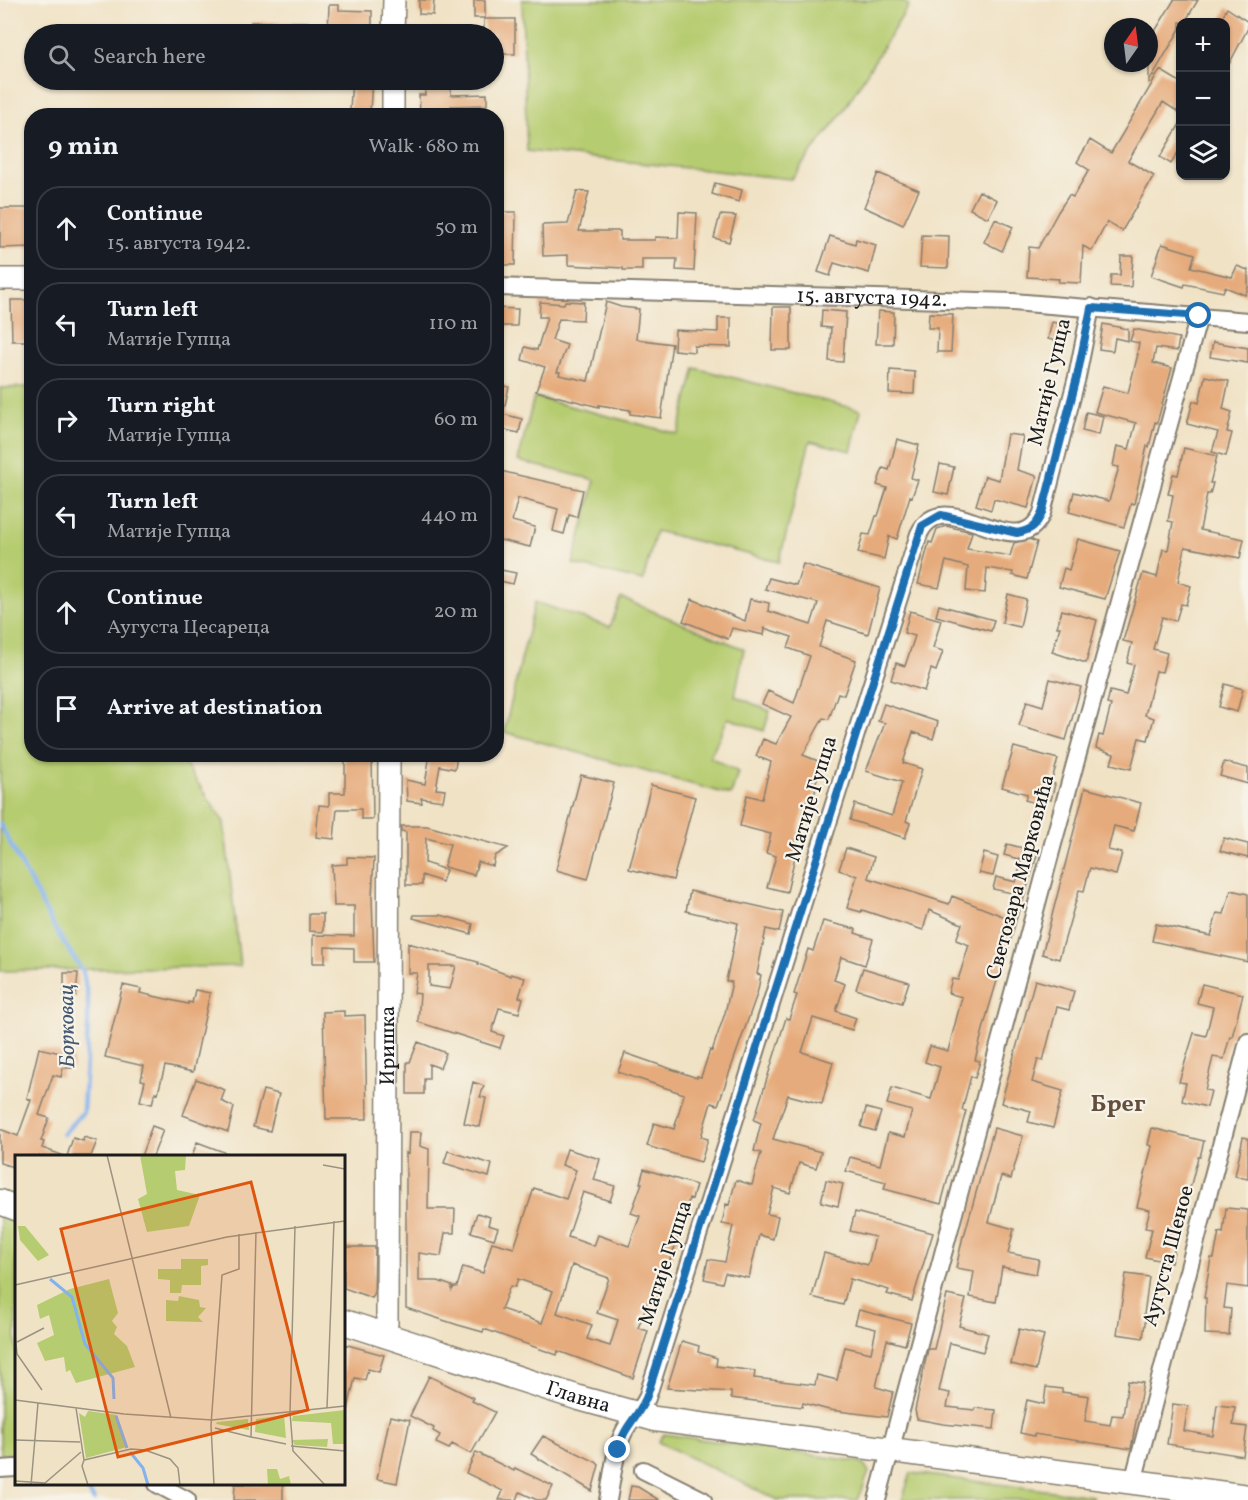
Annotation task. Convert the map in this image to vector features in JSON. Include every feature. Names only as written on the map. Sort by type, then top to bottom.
[{"type":"main road","points":[[0,1202],[15,1208]]},
{"type":"main road","name":"Главна","points":[[345,1322],[636,1414],[668,1421],[890,1450],[1130,1491],[1248,1497]]},
{"type":"street","points":[[393,24],[394,0]]},
{"type":"street","points":[[393,90],[393,108]]},
{"type":"street","points":[[0,279],[24,279]]},
{"type":"street","name":"15. августа 1942.","points":[[504,286],[894,298],[1091,308],[1248,321]]},
{"type":"street","name":"Матије Гупца","points":[[636,1414],[648,1393],[922,526],[927,521],[941,515],[1017,533],[1028,531],[1037,524],[1042,513],[1077,377],[1091,308]]},
{"type":"street","name":"Светозара Марковића","points":[[890,1450],[1054,840],[1199,316]]},
{"type":"street","name":"Иришка","points":[[383,1336],[387,1323],[389,1163],[389,762]]},
{"type":"street","name":"Аугуста Шеное","points":[[1130,1491],[1248,1042]]},
{"type":"street","points":[[608,1500],[621,1438],[636,1414]]},
{"type":"street","points":[[877,1500],[890,1450]]},
{"type":"street","points":[[0,1469],[15,1468]]},
{"type":"street","points":[[643,1470],[703,1500]]},
{"type":"street","points":[[159,1485],[187,1500]]},
{"type":"green space","points":[[522,0],[899,0],[909,5],[842,113],[791,179],[527,151]]},
{"type":"green space","points":[[695,368],[861,410],[851,451],[810,441],[779,562],[656,531],[643,581],[573,564],[595,480],[518,461],[534,397],[678,434]]},
{"type":"green space","points":[[24,387],[24,762],[184,762],[224,822],[240,966],[0,971],[0,388]]},
{"type":"green space","points":[[621,598],[744,649],[735,696],[770,711],[764,731],[728,718],[710,757],[738,772],[731,795],[504,732],[535,602],[610,627]]},
{"type":"green space","points":[[0,1215],[15,1222],[15,1454],[0,1455]]},
{"type":"green space","points":[[664,1434],[861,1462],[869,1472],[858,1500],[778,1500],[658,1442]]},
{"type":"green space","points":[[911,1473],[1092,1496],[1093,1500],[902,1500]]},
{"type":"building","points":[[419,0],[434,0],[433,15],[419,14]]},
{"type":"building","points":[[474,0],[485,0],[485,18],[474,18]]},
{"type":"building","points":[[1174,0],[1198,0],[1187,18],[1176,18],[1176,36],[1158,67],[1158,26]]},
{"type":"building","points":[[329,5],[339,5],[339,10],[372,11],[372,24],[328,24]]},
{"type":"building","points":[[1227,8],[1248,22],[1248,28],[1230,62],[1230,18],[1222,18]]},
{"type":"building","points":[[484,19],[515,19],[515,54],[504,54],[504,24],[484,24]]},
{"type":"building","points":[[251,22],[308,22],[308,24],[251,24]]},
{"type":"building","points":[[1160,70],[1176,80],[1176,110],[1163,102],[1128,161],[1154,176],[1122,231],[1107,222],[1092,251],[1083,246],[1081,283],[1027,277],[1029,247],[1038,248],[1069,195],[1073,197],[1089,170],[1077,162],[1090,140],[1111,153]]},
{"type":"building","points":[[1149,72],[1155,72],[1149,82]]},
{"type":"building","points":[[351,90],[371,90],[370,108],[350,108]]},
{"type":"building","points":[[425,90],[451,90],[451,95],[487,94],[487,105],[420,108],[419,95],[425,95]]},
{"type":"building","points":[[1176,131],[1176,156],[1171,164],[1160,157]]},
{"type":"building","points":[[878,173],[919,190],[903,225],[864,207]]},
{"type":"building","points":[[715,183],[742,190],[739,202],[712,194]]},
{"type":"building","points":[[577,191],[589,192],[579,231],[620,231],[620,240],[678,238],[679,212],[697,213],[694,271],[676,270],[677,259],[642,259],[642,270],[623,270],[623,268],[568,265],[568,255],[543,256],[542,225],[568,224]]},
{"type":"building","points":[[979,191],[997,200],[988,218],[970,209]]},
{"type":"building","points":[[0,208],[24,208],[24,247],[0,248]]},
{"type":"building","points":[[504,212],[516,212],[515,265],[504,265]]},
{"type":"building","points":[[720,215],[736,216],[729,242],[714,238]]},
{"type":"building","points":[[995,219],[1013,227],[1002,251],[984,242]]},
{"type":"building","points":[[922,235],[949,236],[948,268],[920,267]]},
{"type":"building","points":[[830,236],[855,244],[856,239],[876,245],[869,273],[834,263],[830,276],[818,272]]},
{"type":"building","points":[[1162,244],[1195,254],[1191,267],[1232,277],[1237,266],[1248,270],[1248,288],[1245,295],[1225,287],[1223,292],[1185,284],[1184,287],[1151,276]]},
{"type":"building","points":[[1121,256],[1133,256],[1131,287],[1110,286],[1111,275],[1120,275]]},
{"type":"building","points":[[11,300],[24,300],[24,341],[12,341]]},
{"type":"building","points":[[565,301],[584,302],[583,320],[559,319],[552,340],[567,345],[557,372],[560,372],[559,375],[588,381],[606,302],[639,309],[636,339],[672,344],[661,418],[630,414],[630,410],[599,405],[599,407],[536,391],[545,367],[522,360],[525,347],[537,350],[547,317],[539,317],[540,302],[564,304]]},
{"type":"building","points":[[773,307],[791,307],[791,350],[772,350]]},
{"type":"building","points":[[504,308],[518,309],[517,326],[504,326]]},
{"type":"building","points":[[822,310],[846,312],[843,362],[829,361],[831,328],[821,327]]},
{"type":"building","points":[[878,311],[894,312],[893,344],[876,344]]},
{"type":"building","points":[[929,313],[953,314],[951,352],[937,352],[938,328],[928,328]]},
{"type":"building","points":[[718,318],[731,318],[731,347],[694,346],[694,352],[674,350],[675,330],[718,332]]},
{"type":"building","points":[[1052,322],[1068,326],[1064,343],[1048,339]]},
{"type":"building","points":[[1103,324],[1128,329],[1128,341],[1115,338],[1113,351],[1099,349]]},
{"type":"building","points":[[1134,329],[1179,338],[1177,351],[1156,348],[1153,363],[1172,368],[1157,423],[1155,422],[1149,447],[1147,446],[1134,504],[1131,503],[1124,527],[1069,512],[1074,492],[1109,501],[1119,467],[1113,466],[1117,446],[1129,449],[1136,423],[1095,412],[1103,386],[1128,393],[1138,354],[1139,343],[1130,341]]},
{"type":"building","points":[[1213,342],[1248,348],[1248,363],[1210,357]]},
{"type":"building","points":[[890,370],[915,372],[914,394],[889,393]]},
{"type":"building","points":[[1205,376],[1229,381],[1223,409],[1232,412],[1227,432],[1232,433],[1226,456],[1212,452],[1218,432],[1187,424],[1193,401],[1199,403]]},
{"type":"building","points":[[504,386],[509,387],[504,410]]},
{"type":"building","points":[[1086,412],[1103,416],[1099,435],[1082,431]]},
{"type":"building","points":[[504,414],[522,419],[519,433],[504,430]]},
{"type":"building","points":[[1007,434],[1023,436],[1017,470],[1037,476],[1028,508],[994,499],[991,510],[976,505],[985,476],[999,480]]},
{"type":"building","points":[[897,439],[919,445],[911,478],[918,480],[912,497],[910,496],[897,539],[889,536],[884,559],[858,553],[863,534],[870,535],[876,516],[878,516],[887,488],[877,485],[883,468],[889,470]]},
{"type":"building","points":[[1184,448],[1217,456],[1210,483],[1213,483],[1210,494],[1207,494],[1200,530],[1244,539],[1240,558],[1185,547],[1178,582],[1191,586],[1186,605],[1181,604],[1176,621],[1162,617],[1153,649],[1167,653],[1162,672],[1156,671],[1145,715],[1154,718],[1148,740],[1139,738],[1131,769],[1111,764],[1114,754],[1096,748],[1099,735],[1103,736],[1111,705],[1107,704],[1110,691],[1126,695],[1134,665],[1127,663],[1132,643],[1123,641],[1143,573],[1157,577],[1163,549],[1168,550],[1173,522],[1168,521],[1173,495],[1168,494],[1173,474],[1178,475]]},
{"type":"building","points":[[940,464],[954,467],[948,495],[934,492]]},
{"type":"building","points":[[504,472],[583,490],[577,517],[569,515],[564,534],[553,531],[558,509],[518,498],[512,521],[535,527],[530,547],[504,541]]},
{"type":"building","points":[[946,526],[972,532],[967,549],[1010,556],[1014,543],[1029,539],[1037,542],[1027,579],[1012,575],[1013,572],[987,568],[985,593],[966,591],[968,567],[946,561],[939,588],[918,584],[929,542],[932,543],[937,529]]},
{"type":"building","points":[[1078,539],[1120,551],[1105,599],[1059,587],[1064,568],[1069,570]]},
{"type":"building","points":[[803,564],[880,588],[868,634],[827,621],[819,647],[856,660],[844,695],[838,693],[829,719],[823,718],[803,755],[823,763],[814,787],[816,787],[813,802],[806,801],[795,843],[798,843],[787,892],[767,887],[776,856],[766,853],[771,834],[740,826],[747,795],[762,799],[771,762],[756,756],[763,739],[776,744],[791,717],[762,704],[768,691],[794,703],[810,656],[788,648],[792,637],[764,628],[764,635],[732,628],[728,639],[683,621],[692,599],[745,621],[750,599],[769,603],[768,611],[811,625],[818,603],[765,589],[769,578],[796,585]]},
{"type":"building","points":[[504,571],[516,573],[513,584],[504,582]]},
{"type":"building","points":[[1008,594],[1026,599],[1020,627],[1002,623]]},
{"type":"building","points":[[939,605],[994,620],[991,631],[936,616]]},
{"type":"building","points":[[1062,610],[1097,620],[1086,663],[1052,652],[1060,627],[1057,627]]},
{"type":"building","points":[[910,611],[941,620],[933,648],[943,651],[936,671],[931,669],[924,691],[891,680],[896,663],[905,666],[915,636],[904,633]]},
{"type":"building","points":[[1050,679],[1081,687],[1066,740],[1019,726],[1027,701],[1043,706]]},
{"type":"building","points":[[1225,684],[1243,689],[1237,712],[1219,707]]},
{"type":"building","points":[[884,704],[938,722],[933,739],[913,732],[903,763],[922,769],[906,821],[910,823],[905,838],[850,820],[855,804],[892,816],[902,782],[866,771],[885,723],[878,721]]},
{"type":"building","points":[[1014,747],[1058,759],[1051,783],[1055,784],[1051,800],[1041,797],[1039,804],[1025,800],[1027,794],[1002,787]]},
{"type":"building","points":[[345,762],[372,762],[373,819],[361,819],[361,809],[337,809],[334,839],[316,837],[319,805],[329,806],[329,793],[345,793]]},
{"type":"building","points":[[429,762],[456,762],[455,769],[440,766],[436,789],[445,790],[443,801],[421,798],[422,803],[407,801],[406,780],[425,784]]},
{"type":"building","points":[[1224,762],[1248,768],[1248,784],[1220,776]]},
{"type":"building","points":[[581,775],[614,783],[588,879],[556,870]]},
{"type":"building","points":[[651,785],[695,797],[673,880],[629,869]]},
{"type":"building","points":[[1085,788],[1141,803],[1134,831],[1114,826],[1108,850],[1122,853],[1116,875],[1090,868],[1084,891],[1079,890],[1059,959],[1042,954]]},
{"type":"building","points":[[401,826],[427,826],[508,848],[495,856],[493,866],[478,862],[474,875],[444,867],[450,844],[426,838],[425,863],[446,870],[442,882],[422,875],[422,885],[406,885],[406,832],[401,831]]},
{"type":"building","points":[[1224,838],[1248,844],[1248,858],[1220,851]]},
{"type":"building","points":[[1007,844],[1038,852],[988,1011],[975,1060],[980,1061],[975,1078],[971,1076],[962,1110],[966,1111],[941,1204],[884,1189],[886,1182],[846,1171],[850,1157],[880,1165],[888,1133],[905,1137],[912,1111],[887,1104],[892,1088],[931,1099],[940,1067],[925,1062],[930,1046],[948,1051],[962,997],[948,993],[952,979],[958,980],[969,945],[956,940],[962,924],[929,910],[923,930],[862,910],[861,912],[847,908],[857,876],[839,870],[846,848],[874,857],[868,878],[949,904],[952,896],[1005,917],[1012,893],[993,889],[996,877],[1016,882],[1022,860],[1004,855]]},
{"type":"building","points":[[984,853],[998,857],[993,876],[979,873]]},
{"type":"building","points":[[347,857],[374,858],[372,897],[374,962],[354,962],[354,948],[325,947],[325,963],[313,963],[313,935],[354,936],[354,906],[334,906],[332,865],[347,864]]},
{"type":"building","points":[[1231,890],[1248,894],[1248,962],[1152,941],[1156,924],[1211,936],[1217,913],[1224,914]]},
{"type":"building","points":[[690,891],[783,912],[779,932],[766,929],[757,974],[761,975],[757,994],[718,1105],[711,1103],[701,1137],[708,1139],[701,1162],[647,1146],[654,1123],[674,1129],[684,1094],[618,1072],[625,1053],[697,1078],[697,1076],[701,1077],[710,1050],[712,1051],[725,1013],[732,982],[726,981],[738,923],[686,911]]},
{"type":"building","points":[[309,914],[323,914],[323,932],[309,931]]},
{"type":"building","points":[[414,915],[441,915],[473,924],[471,934],[413,918]]},
{"type":"building","points":[[823,921],[856,929],[855,933],[873,939],[865,965],[841,957],[834,980],[845,984],[836,1011],[856,1018],[852,1030],[813,1018],[802,1052],[833,1062],[822,1104],[788,1095],[773,1139],[821,1152],[816,1168],[799,1163],[790,1193],[774,1188],[767,1214],[778,1216],[773,1239],[759,1235],[749,1278],[725,1273],[722,1283],[704,1279],[708,1259],[725,1262],[733,1226],[722,1224],[726,1204],[729,1205],[736,1180],[752,1185],[761,1153],[754,1151],[761,1123],[754,1120],[786,1018],[789,1019],[797,995],[794,994],[808,949],[813,951]]},
{"type":"building","points":[[408,943],[478,962],[478,964],[511,976],[511,974],[525,978],[519,997],[523,998],[519,1013],[499,1008],[492,1032],[504,1036],[500,1048],[418,1022],[420,994],[414,993],[417,973],[408,973]],"holes":[[[429,966],[456,966],[450,989],[429,986]]]},
{"type":"building","points":[[863,968],[909,982],[902,1003],[856,989]]},
{"type":"building","points":[[64,973],[78,973],[76,996],[64,996]]},
{"type":"building","points":[[1035,980],[1074,991],[1069,1010],[1057,1007],[1043,1061],[1038,1059],[1032,1082],[1063,1091],[1053,1128],[1028,1122],[1031,1111],[1001,1103]]},
{"type":"building","points":[[1202,984],[1243,994],[1224,1059],[1213,1057],[1205,1090],[1211,1091],[1207,1107],[1182,1101],[1186,1083],[1179,1082],[1194,1033],[1206,1036],[1213,1007],[1197,1003]]},
{"type":"building","points":[[123,985],[141,989],[140,993],[188,1004],[188,1002],[192,1003],[195,990],[210,993],[193,1072],[165,1066],[158,1093],[155,1092],[152,1104],[140,1101],[145,1081],[141,1080],[144,1066],[105,1057]]},
{"type":"building","points":[[344,1011],[344,1016],[365,1015],[367,1119],[326,1119],[323,1012]]},
{"type":"building","points":[[418,1042],[446,1053],[440,1068],[429,1064],[429,1079],[424,1079],[424,1094],[407,1094],[407,1062],[410,1062]]},
{"type":"building","points":[[39,1048],[73,1056],[73,1068],[63,1068],[61,1077],[53,1075],[39,1115],[49,1118],[41,1141],[44,1142],[42,1148],[62,1155],[15,1155],[15,1168],[0,1163],[0,1129],[18,1136],[31,1100],[27,1098]]},
{"type":"building","points":[[196,1079],[225,1090],[221,1101],[234,1107],[228,1132],[183,1115]]},
{"type":"building","points":[[473,1082],[484,1086],[480,1097],[486,1098],[480,1127],[464,1123]]},
{"type":"building","points":[[263,1090],[279,1094],[270,1131],[253,1127]]},
{"type":"building","points":[[866,1108],[881,1112],[875,1131],[861,1127]]},
{"type":"building","points":[[152,1126],[163,1130],[153,1155],[141,1155]]},
{"type":"building","points":[[994,1128],[1023,1136],[1011,1179],[1001,1176],[989,1222],[1014,1229],[1008,1253],[1039,1259],[1036,1274],[1002,1267],[996,1302],[970,1297],[974,1271],[956,1268]]},
{"type":"building","points":[[1152,1128],[1204,1141],[1171,1263],[1145,1257],[1152,1229],[1145,1228],[1150,1210],[1137,1207],[1152,1146],[1148,1145]]},
{"type":"building","points":[[409,1132],[421,1132],[420,1146],[429,1149],[428,1209],[455,1209],[454,1233],[445,1233],[441,1256],[419,1253],[419,1281],[438,1281],[452,1286],[452,1290],[457,1287],[463,1267],[483,1273],[492,1242],[514,1248],[534,1188],[566,1199],[576,1170],[562,1165],[567,1149],[600,1159],[594,1180],[615,1186],[610,1201],[583,1192],[568,1237],[594,1246],[598,1235],[629,1246],[640,1216],[631,1213],[642,1183],[640,1183],[644,1169],[696,1185],[692,1199],[689,1198],[680,1232],[655,1303],[648,1301],[638,1328],[648,1331],[633,1378],[558,1351],[557,1355],[484,1329],[483,1332],[406,1308],[406,1153],[408,1154]],"holes":[[[572,1265],[609,1278],[597,1313],[618,1320],[610,1346],[587,1339],[592,1325],[557,1313]],[[518,1279],[553,1291],[542,1323],[501,1309],[510,1286],[515,1287]]]},
{"type":"building","points":[[84,1137],[97,1141],[91,1155],[67,1155],[73,1138],[83,1141]]},
{"type":"building","points":[[1243,1137],[1248,1138],[1248,1179],[1235,1176]]},
{"type":"building","points":[[197,1142],[232,1155],[192,1155]]},
{"type":"building","points":[[448,1151],[492,1164],[489,1177],[444,1163]]},
{"type":"building","points":[[826,1180],[843,1184],[838,1206],[821,1202]]},
{"type":"building","points":[[1226,1208],[1248,1210],[1248,1288],[1227,1285],[1224,1308],[1231,1309],[1229,1335],[1205,1334],[1206,1298],[1204,1298],[1211,1258],[1214,1258],[1219,1232],[1223,1233]]},
{"type":"building","points":[[855,1212],[933,1233],[912,1301],[887,1294],[889,1290],[850,1279],[843,1305],[812,1297],[824,1253],[868,1265],[875,1237],[850,1231]]},
{"type":"building","points":[[477,1213],[490,1217],[488,1225],[498,1228],[494,1239],[471,1232]]},
{"type":"building","points":[[345,1247],[375,1247],[374,1295],[372,1298],[345,1288]]},
{"type":"building","points":[[1126,1274],[1149,1277],[1143,1338],[1117,1334]]},
{"type":"building","points":[[947,1295],[966,1299],[959,1326],[988,1334],[983,1352],[950,1343],[939,1391],[950,1393],[947,1407],[996,1410],[994,1429],[917,1419],[915,1410],[928,1349],[934,1349]]},
{"type":"building","points":[[859,1310],[911,1323],[905,1345],[887,1340],[876,1387],[893,1392],[887,1417],[829,1410],[803,1403],[802,1407],[731,1398],[731,1392],[667,1388],[682,1341],[699,1346],[698,1352],[717,1358],[716,1366],[755,1371],[754,1378],[815,1385],[817,1375],[837,1380],[845,1347],[871,1353],[876,1329],[855,1324]]},
{"type":"building","points":[[1019,1329],[1044,1335],[1036,1370],[1011,1364]]},
{"type":"building","points":[[345,1344],[384,1355],[379,1372],[368,1369],[365,1380],[355,1378],[348,1409],[345,1408]]},
{"type":"building","points":[[429,1376],[474,1398],[472,1401],[495,1412],[471,1454],[452,1444],[449,1449],[436,1443],[440,1435],[433,1431],[434,1428],[410,1416]]},
{"type":"building","points":[[1128,1381],[1143,1383],[1131,1449],[1020,1433],[1027,1400],[1044,1404],[1046,1387],[1089,1396],[1085,1421],[1110,1425],[1112,1415],[1123,1416]]},
{"type":"building","points":[[1173,1404],[1188,1406],[1184,1431],[1213,1436],[1217,1405],[1235,1407],[1233,1425],[1247,1427],[1243,1456],[1167,1444]]},
{"type":"building","points":[[390,1416],[410,1420],[397,1483],[377,1479]]},
{"type":"building","points":[[543,1436],[599,1465],[592,1491],[531,1454]]},
{"type":"building","points":[[476,1452],[514,1471],[515,1468],[553,1486],[546,1500],[537,1500],[520,1492],[517,1500],[499,1500],[503,1491],[466,1473]]},
{"type":"building","points":[[235,1485],[283,1485],[283,1500],[234,1500]]},
{"type":"building","points":[[631,1486],[638,1487],[659,1500],[628,1500]]},
{"type":"waterway","name":"Борковац","points":[[0,824],[54,927],[83,972],[88,999],[83,1112],[63,1134]]},
{"type":"waterway","name":"Борковац","points":[[85,1485],[94,1500]]},
{"type":"district","name":"Брег","points":[[1118,1105]]},
{"type":"route","points":[[618,1450],[624,1431],[645,1402],[648,1393],[922,526],[927,521],[941,515],[955,516],[1017,533],[1028,531],[1037,524],[1042,513],[1077,377],[1091,308],[1199,316]]}]
